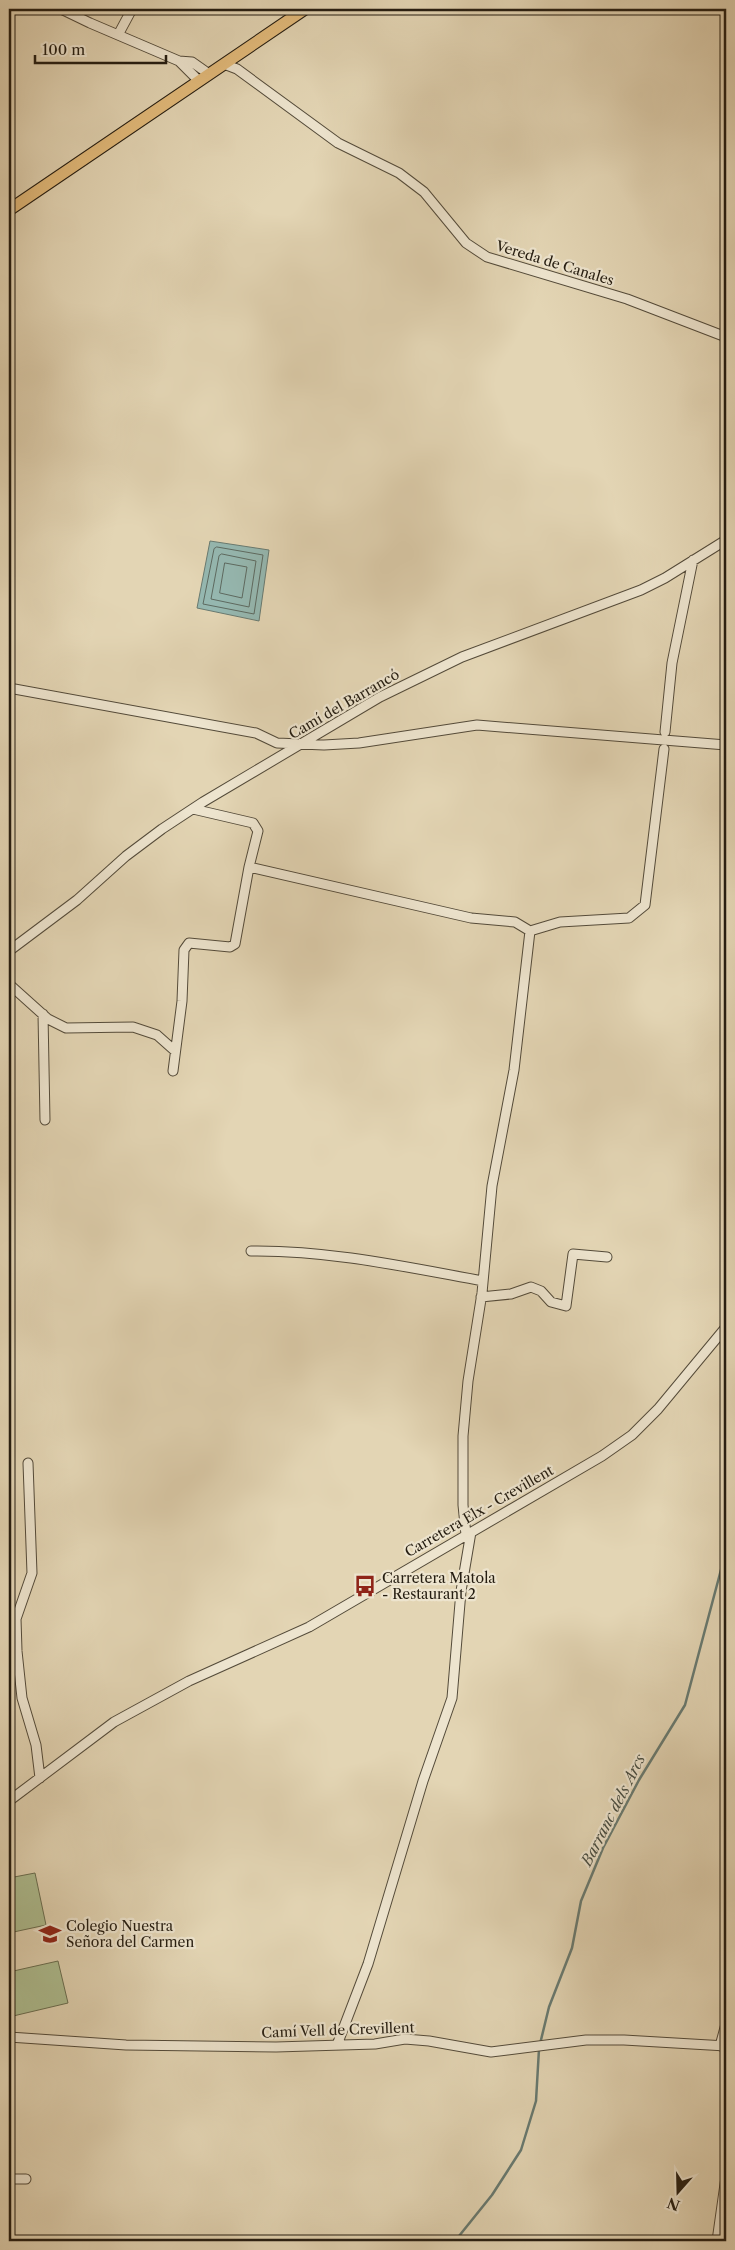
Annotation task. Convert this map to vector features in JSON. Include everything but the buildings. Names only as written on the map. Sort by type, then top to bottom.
[{"type":"main road","points":[[9,210],[305,9]]},
{"type":"street","points":[[61,9],[179,61],[192,62],[209,74]]},
{"type":"street","points":[[118,35],[132,9]]},
{"type":"street","points":[[179,61],[199,80]]},
{"type":"street","name":"Vereda de Canales","points":[[224,64],[237,69],[338,143],[399,173],[424,192],[466,243],[486,257],[627,299],[726,336]]},
{"type":"street","name":"Camí del Barrancó","points":[[9,951],[77,900],[126,856],[193,809],[380,697],[462,657],[641,590],[726,540]]},
{"type":"street","points":[[665,732],[672,663],[693,560]]},
{"type":"street","points":[[9,688],[256,733],[277,743],[302,745],[359,743],[476,725],[726,745]]},
{"type":"street","points":[[530,932],[560,922],[630,918],[645,905],[664,749]]},
{"type":"street","points":[[173,1072],[182,1001],[184,950],[188,943],[230,947],[235,944],[249,867],[258,831],[253,823],[193,809]]},
{"type":"street","points":[[249,867],[471,918],[515,922],[530,932]]},
{"type":"street","points":[[337,2045],[368,1964],[423,1780],[452,1698],[468,1534],[463,1505],[463,1436],[468,1380],[481,1298],[492,1186],[514,1070],[530,932]]},
{"type":"street","points":[[9,984],[43,1014],[66,1028],[133,1027],[157,1035],[176,1051]]},
{"type":"street","points":[[43,1014],[45,1120]]},
{"type":"street","points":[[251,1251],[289,1251],[372,1261],[483,1281]]},
{"type":"street","points":[[481,1298],[511,1294],[531,1287],[541,1291],[551,1302],[566,1306],[573,1254],[607,1256]]},
{"type":"street","name":"Carretera Elx - Crevillent","points":[[9,1801],[114,1722],[189,1681],[309,1627],[602,1456],[632,1435],[658,1409],[726,1327]]},
{"type":"street","points":[[28,1463],[32,1573],[16,1619],[17,1651],[22,1698],[36,1745],[40,1778]]},
{"type":"street","points":[[723,2046],[726,2024]]},
{"type":"street","name":"Camí Vell de Crevillent","points":[[9,2037],[135,2045],[276,2047],[375,2044],[405,2039],[429,2041],[491,2052],[586,2040],[624,2040],[723,2046]]},
{"type":"street","points":[[717,2241],[726,2178]]},
{"type":"street","points":[[9,2179],[26,2179]]},
{"type":"green space","points":[[35,1873],[46,1925],[9,1933],[9,1878]]},
{"type":"green space","points":[[58,1961],[68,2003],[9,2017],[9,1972]]},
{"type":"water","points":[[210,541],[269,550],[259,621],[197,608]]},
{"type":"waterway","name":"Barranc dels Arcs","points":[[540,2044],[549,2007],[572,1948],[581,1901],[603,1848],[639,1780],[685,1705],[726,1551]]},
{"type":"waterway","name":"Barranc dels Arcs","points":[[455,2241],[492,2195],[521,2150],[536,2101],[539,2049]]},
{"type":"place","name":"Carretera Matola - Restaurant 2","points":[[365,1586]]},
{"type":"place","name":"Colegio Nuestra Señora del Carmen","points":[[50,1934]]}]
